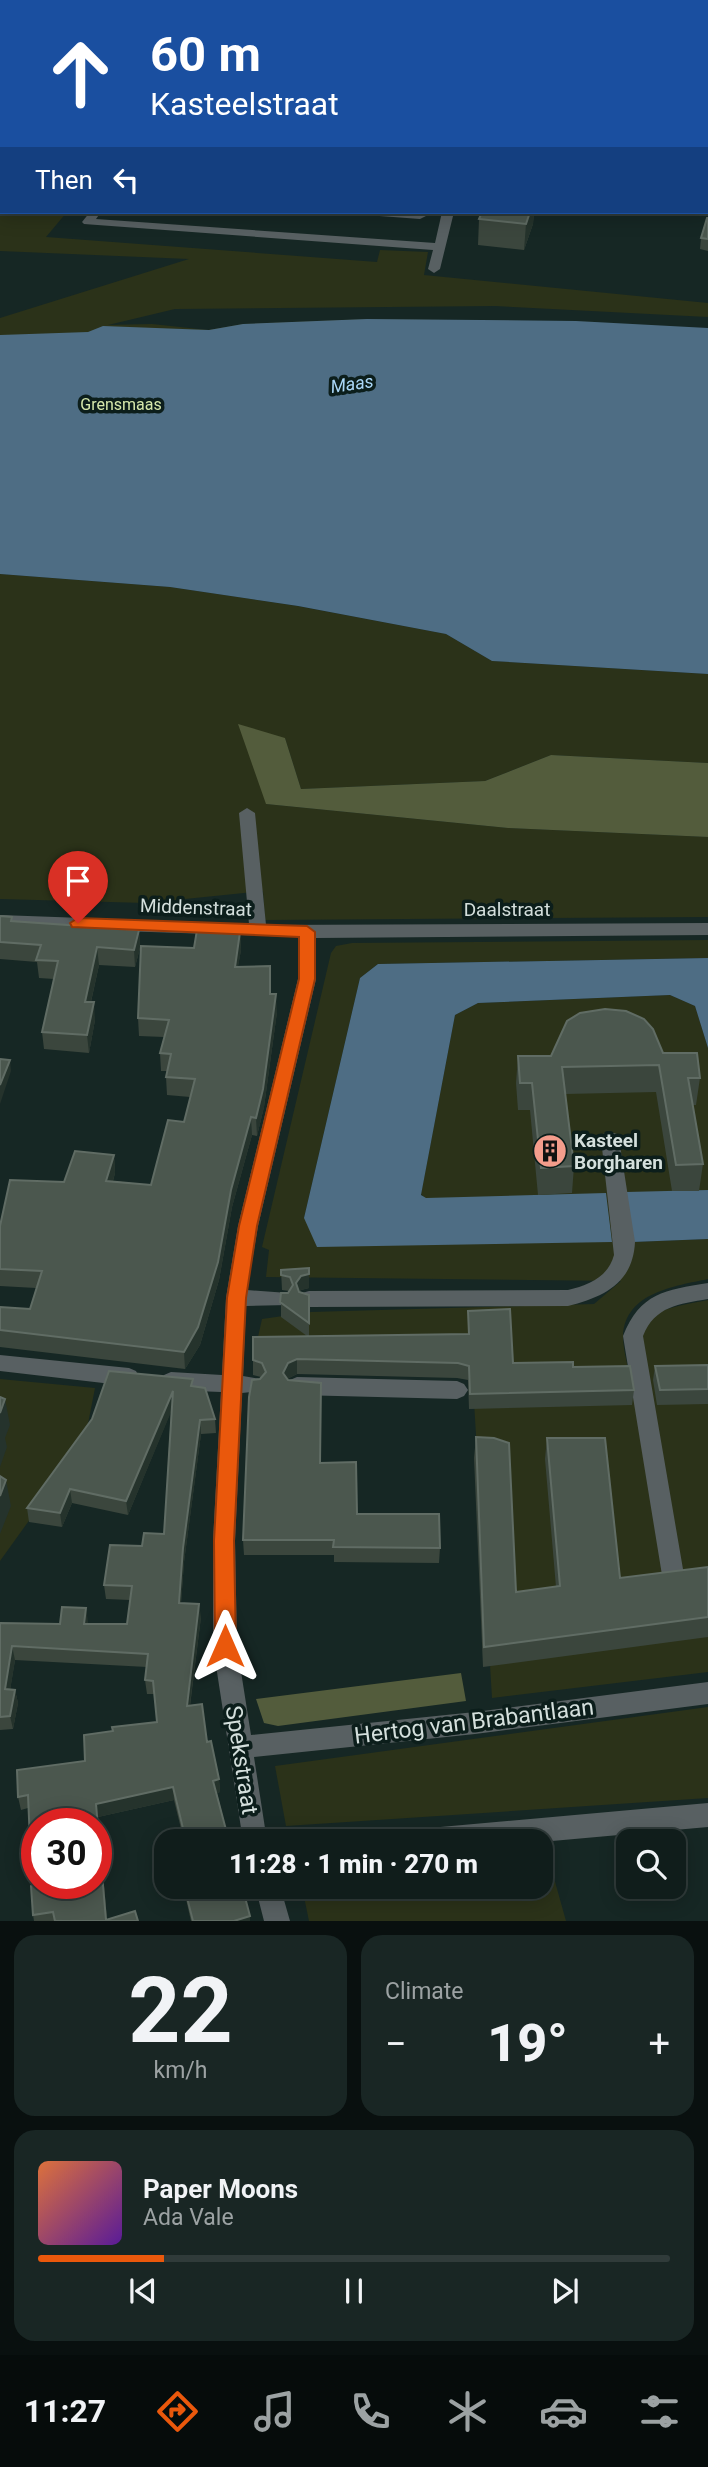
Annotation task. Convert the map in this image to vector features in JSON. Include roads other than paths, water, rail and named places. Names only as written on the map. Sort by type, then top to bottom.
[{"type":"street","points":[[94,214],[88,222],[375,227],[420,216]]},
{"type":"street","points":[[434,269],[448,214]]},
{"type":"street","points":[[375,227],[438,247]]},
{"type":"street","points":[[247,813],[258,930]]},
{"type":"street","name":"Middenstraat","points":[[0,921],[307,932]]},
{"type":"street","name":"Daalstraat","points":[[307,932],[708,929]]},
{"type":"street","name":"Spekstraat","points":[[253,1829],[225,1646],[224,1541],[243,1385],[236,1298],[248,1226],[307,979],[307,932]]},
{"type":"street","points":[[309,1299],[568,1298],[592,1293],[608,1284],[620,1272],[624,1259],[625,1242],[610,1139]]},
{"type":"street","points":[[673,1575],[633,1336],[638,1318],[661,1299],[708,1291]]},
{"type":"street","points":[[236,1298],[281,1299]]},
{"type":"street","points":[[0,1363],[243,1385]]},
{"type":"street","points":[[297,1386],[457,1390]]},
{"type":"street","name":"Hertog van Brabantlaan","points":[[240,1747],[475,1723],[708,1693]]},
{"type":"street","points":[[552,1829],[708,1815]]},
{"type":"street","points":[[271,1899],[277,1921]]},
{"type":"water","name":"Maas","points":[[367,319],[576,321],[708,328],[708,674],[492,661],[446,634],[298,606],[170,587],[0,574],[0,335],[88,332],[103,326],[209,330],[243,324]]},
{"type":"water","points":[[708,958],[708,1048],[695,1006],[670,995],[478,1003],[455,1015],[421,1195],[426,1198],[606,1193],[612,1242],[317,1247],[304,1218],[360,978],[378,964]]},
{"type":"water","points":[[708,1190],[708,1239],[633,1242],[626,1192]]},
{"type":"place","name":"Kasteel Borgharen","points":[[550,1151]]},
{"type":"park label","name":"Grensmaas","points":[[121,404]]}]
